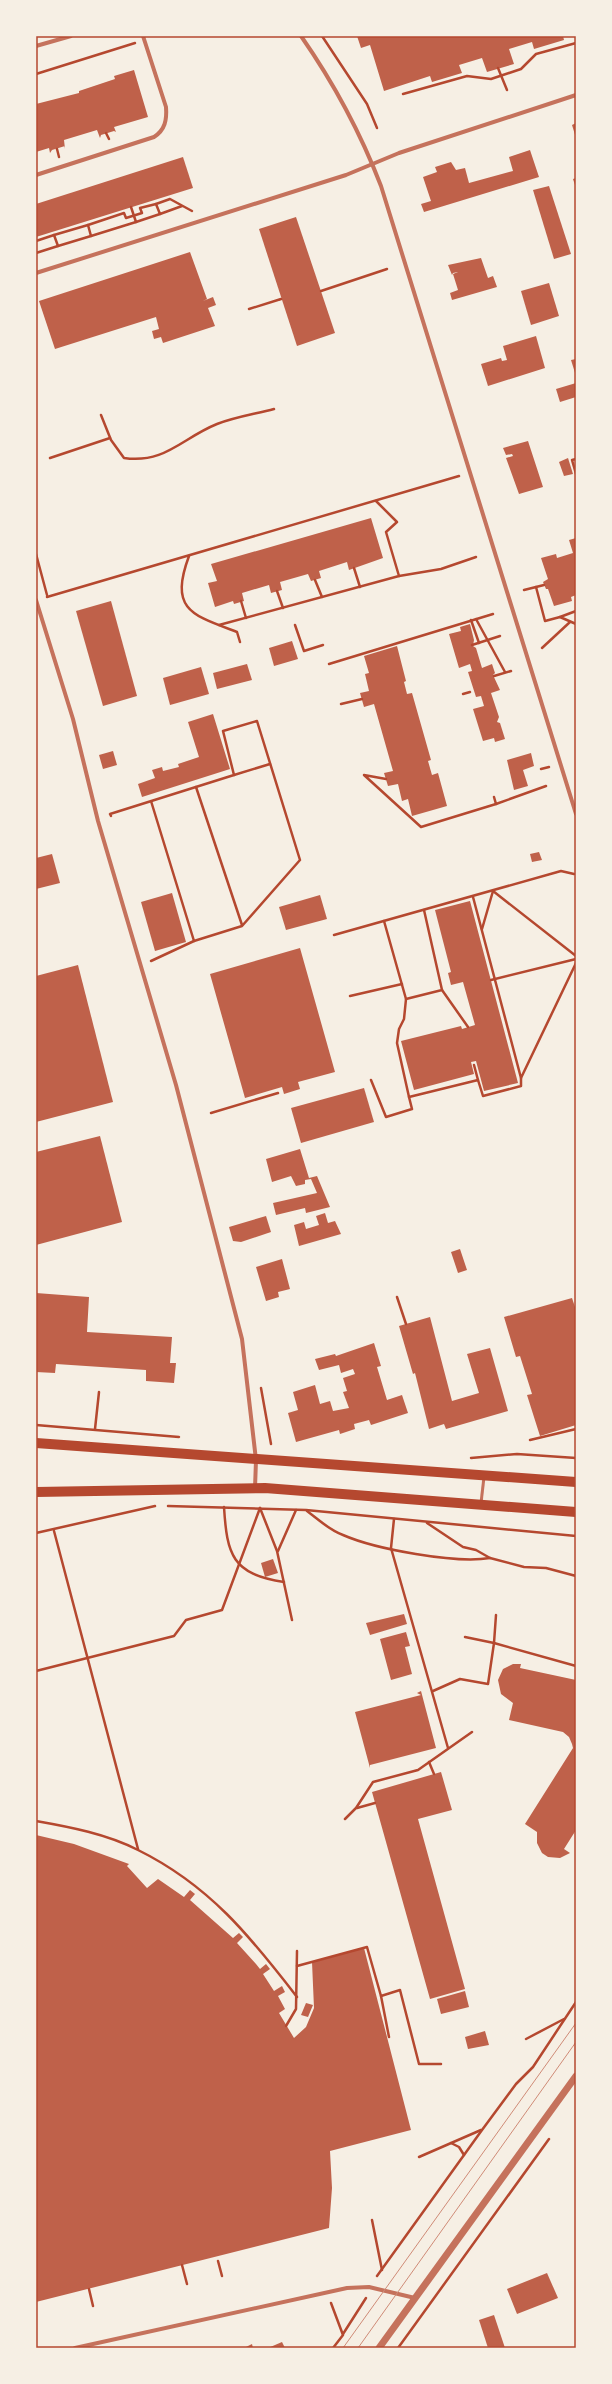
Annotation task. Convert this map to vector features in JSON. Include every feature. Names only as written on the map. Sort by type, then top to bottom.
[{"type":"main road","points":[[36,1443],[576,1482]]},
{"type":"main road","points":[[36,1492],[255,1488],[576,1512]]},
{"type":"street","points":[[36,46],[71,36]]},
{"type":"street","points":[[36,175],[154,137],[162,132],[166,119],[166,107],[144,36]]},
{"type":"street","points":[[301,36],[333,85],[373,164],[471,472],[504,587],[574,800],[576,814]]},
{"type":"street","points":[[36,273],[339,178],[373,164],[576,95]]},
{"type":"street","points":[[36,600],[73,720],[98,821],[176,1084],[242,1339],[256,1460],[255,1488]]},
{"type":"street","points":[[379,2348],[576,2076]]},
{"type":"street","points":[[75,2348],[327,2292],[371,2287],[415,2298]]},
{"type":"lane","points":[[480,1505],[484,1475]]},
{"type":"path","points":[[322,36],[367,104],[378,128]]},
{"type":"path","points":[[36,74],[137,43],[139,50]]},
{"type":"path","points":[[403,94],[467,76],[484,79],[501,76],[521,68],[536,54],[576,43]]},
{"type":"path","points":[[498,68],[507,90]]},
{"type":"path","points":[[106,133],[110,141]]},
{"type":"path","points":[[102,144],[117,139]]},
{"type":"path","points":[[57,148],[59,157]]},
{"type":"path","points":[[51,159],[66,155]]},
{"type":"path","points":[[36,241],[124,213],[126,218],[142,214],[140,208],[170,199],[192,212],[200,210]]},
{"type":"path","points":[[156,204],[160,214]]},
{"type":"path","points":[[36,253],[182,206]]},
{"type":"path","points":[[131,207],[136,222]]},
{"type":"path","points":[[88,225],[91,236]]},
{"type":"path","points":[[54,235],[58,246]]},
{"type":"path","points":[[321,291],[387,269]]},
{"type":"path","points":[[249,309],[281,299]]},
{"type":"path","points":[[101,415],[110,438],[124,458],[147,460],[171,450],[217,424],[274,409]]},
{"type":"path","points":[[50,458],[110,438]]},
{"type":"path","points":[[576,459],[572,460],[576,474]]},
{"type":"path","points":[[36,600],[471,472]]},
{"type":"path","points":[[375,501],[397,522],[386,532],[399,576]]},
{"type":"path","points":[[36,554],[48,596]]},
{"type":"path","points":[[189,556],[182,574],[181,590],[187,609],[197,616],[237,632],[240,642]]},
{"type":"path","points":[[219,625],[399,576],[441,569],[476,557]]},
{"type":"path","points":[[354,568],[360,586]]},
{"type":"path","points":[[315,580],[322,597]]},
{"type":"path","points":[[524,590],[544,585]]},
{"type":"path","points":[[536,587],[545,621],[576,612]]},
{"type":"path","points":[[277,591],[283,608]]},
{"type":"path","points":[[241,601],[246,618]]},
{"type":"path","points":[[329,664],[493,614]]},
{"type":"path","points":[[560,617],[576,624]]},
{"type":"path","points":[[476,619],[486,640],[505,672]]},
{"type":"path","points":[[471,620],[478,643]]},
{"type":"path","points":[[542,648],[570,622]]},
{"type":"path","points":[[295,625],[304,651],[323,644]]},
{"type":"path","points":[[472,644],[500,636]]},
{"type":"path","points":[[494,676],[511,671]]},
{"type":"path","points":[[463,694],[470,692]]},
{"type":"path","points":[[341,704],[362,699]]},
{"type":"path","points":[[150,961],[194,941],[242,926],[300,860],[257,721],[223,731],[234,775]]},
{"type":"path","points":[[112,822],[110,814],[270,764]]},
{"type":"path","points":[[386,779],[364,775],[421,827],[496,804],[546,786]]},
{"type":"path","points":[[196,787],[242,926]]},
{"type":"path","points":[[494,797],[496,804]]},
{"type":"path","points":[[152,802],[194,941]]},
{"type":"path","points":[[334,935],[561,871],[574,874]]},
{"type":"path","points":[[482,930],[493,891]]},
{"type":"path","points":[[493,891],[576,958]]},
{"type":"path","points":[[473,897],[521,1078],[521,1086],[483,1096],[474,1065]]},
{"type":"path","points":[[424,910],[442,990],[468,1027]]},
{"type":"path","points":[[371,1080],[386,1117],[412,1109],[397,1043],[399,1029],[404,1019],[406,999],[384,921]]},
{"type":"path","points":[[148,953],[153,969]]},
{"type":"path","points":[[491,980],[576,958]]},
{"type":"path","points":[[521,1078],[576,963]]},
{"type":"path","points":[[350,996],[402,984]]},
{"type":"path","points":[[406,999],[442,990]]},
{"type":"path","points":[[409,1097],[478,1080]]},
{"type":"path","points":[[211,1113],[278,1093]]},
{"type":"path","points":[[397,1297],[406,1324]]},
{"type":"path","points":[[260,1380],[270,1444]]},
{"type":"path","points":[[95,1429],[99,1392]]},
{"type":"path","points":[[36,1425],[185,1437]]},
{"type":"path","points":[[530,1440],[576,1429]]},
{"type":"path","points":[[254,1442],[278,1445]]},
{"type":"path","points":[[463,1459],[517,1454],[576,1458]]},
{"type":"path","points":[[36,1534],[156,1506],[306,1510],[576,1536]]},
{"type":"path","points":[[224,1507],[226,1539],[231,1552],[239,1565],[258,1576],[284,1582]]},
{"type":"path","points":[[260,1508],[277,1551],[292,1620]]},
{"type":"path","points":[[36,1671],[174,1636],[186,1620],[222,1610],[260,1508]]},
{"type":"path","points":[[277,1551],[296,1510]]},
{"type":"path","points":[[306,1510],[328,1528],[344,1536],[391,1548],[475,1560],[490,1558]]},
{"type":"path","points":[[394,1519],[391,1548],[448,1748]]},
{"type":"path","points":[[426,1522],[463,1547],[476,1550],[490,1558],[524,1567],[546,1568],[576,1576]]},
{"type":"path","points":[[54,1531],[138,1849]]},
{"type":"path","points":[[433,1691],[460,1679],[488,1684],[496,1616]]},
{"type":"path","points":[[465,1637],[494,1643],[576,1666]]},
{"type":"path","points":[[345,1820],[356,1808],[373,1782],[418,1770],[472,1732]]},
{"type":"path","points":[[429,1762],[434,1774]]},
{"type":"path","points":[[356,1808],[375,1803]]},
{"type":"path","points":[[36,1821],[95,1834],[138,1849],[180,1874],[214,1901],[253,1940],[297,1998]]},
{"type":"path","points":[[297,1966],[367,1947],[381,1996],[390,2037]]},
{"type":"path","points":[[286,2026],[294,2015],[297,1998],[297,1951]]},
{"type":"path","points":[[381,1996],[400,1990],[419,2064],[441,2064]]},
{"type":"path","points":[[333,2348],[343,2335],[382,2270],[516,2084],[533,2067],[576,2002]]},
{"type":"path","points":[[526,2039],[564,2018]]},
{"type":"path","points":[[419,2157],[482,2130]]},
{"type":"path","points":[[398,2348],[554,2132]]},
{"type":"path","points":[[451,2143],[459,2147],[464,2155]]},
{"type":"path","points":[[372,2220],[382,2270]]},
{"type":"path","points":[[218,2261],[222,2276]]},
{"type":"path","points":[[182,2265],[187,2284]]},
{"type":"path","points":[[89,2289],[93,2306]]},
{"type":"path","points":[[327,2292],[343,2335]]},
{"type":"building","points":[[357,36],[563,36],[564,40],[534,49],[532,42],[509,49],[514,64],[487,72],[482,58],[459,65],[462,73],[432,82],[430,76],[384,91],[370,45],[361,48]]},
{"type":"building","points":[[134,70],[148,117],[114,127],[116,132],[114,131],[101,135],[100,138],[97,130],[64,140],[65,146],[52,150],[50,153],[49,148],[36,152],[36,104],[79,93],[79,91],[115,79],[114,76]]},
{"type":"building","points":[[576,123],[576,138],[572,125]]},
{"type":"building","points":[[530,150],[539,177],[424,212],[421,204],[431,201],[423,177],[437,172],[435,167],[451,162],[456,170],[465,168],[469,183],[513,171],[509,157]]},
{"type":"building","points":[[183,157],[193,188],[36,237],[36,204]]},
{"type":"building","points":[[576,178],[576,188],[573,179]]},
{"type":"building","points":[[549,186],[571,254],[554,259],[533,190]]},
{"type":"building","points":[[296,217],[335,333],[297,346],[259,229]]},
{"type":"building","points":[[190,252],[207,299],[203,301],[213,297],[216,305],[208,308],[215,326],[163,343],[161,337],[154,339],[152,331],[159,329],[156,317],[55,349],[39,301]]},
{"type":"building","points":[[481,258],[488,278],[493,276],[497,287],[452,300],[450,293],[458,290],[453,274],[458,272],[453,273],[452,275],[448,265]]},
{"type":"building","points":[[549,283],[559,316],[531,325],[521,291]]},
{"type":"building","points":[[536,336],[545,368],[488,386],[481,364],[501,358],[502,361],[507,360],[503,346]]},
{"type":"building","points":[[576,359],[576,376],[571,360]]},
{"type":"building","points":[[576,383],[576,397],[560,402],[556,389]]},
{"type":"building","points":[[528,441],[543,487],[519,494],[506,458],[513,456],[512,454],[506,455],[503,448]]},
{"type":"building","points":[[568,458],[573,474],[564,476],[559,462]]},
{"type":"building","points":[[371,518],[383,558],[349,570],[347,562],[319,571],[321,578],[311,581],[308,574],[280,582],[282,590],[271,593],[269,585],[242,593],[244,601],[234,604],[233,601],[215,607],[208,583],[217,581],[211,564]]},
{"type":"building","points":[[576,538],[576,595],[571,597],[572,601],[554,606],[548,589],[546,589],[543,582],[548,579],[541,558],[556,554],[557,558],[573,553],[569,540]]},
{"type":"building","points":[[111,601],[137,696],[103,706],[76,611]]},
{"type":"building","points":[[470,624],[474,640],[473,646],[476,648],[482,668],[492,664],[495,673],[493,675],[500,690],[491,693],[499,717],[497,722],[500,723],[505,739],[495,742],[494,738],[483,741],[473,709],[484,706],[481,696],[476,697],[468,672],[472,671],[470,664],[459,668],[449,634],[461,631],[460,627]]},
{"type":"building","points":[[292,641],[298,659],[274,666],[269,648]]},
{"type":"building","points":[[397,646],[406,681],[404,682],[407,694],[412,693],[431,760],[428,761],[432,775],[438,773],[447,806],[412,816],[408,799],[402,801],[398,784],[388,786],[384,773],[393,771],[374,704],[364,707],[360,693],[369,691],[365,674],[369,673],[364,656]]},
{"type":"building","points":[[247,664],[252,680],[217,689],[213,673]]},
{"type":"building","points":[[201,667],[209,694],[170,705],[163,678]]},
{"type":"building","points":[[213,714],[230,769],[142,797],[138,784],[155,778],[152,770],[162,767],[163,771],[179,767],[178,764],[199,757],[188,722]]},
{"type":"building","points":[[113,751],[117,765],[103,769],[99,755]]},
{"type":"building","points":[[531,753],[534,766],[523,770],[528,786],[514,790],[507,760]]},
{"type":"building","points":[[539,852],[542,860],[532,862],[530,854]]},
{"type":"building","points":[[52,854],[60,883],[36,889],[36,858]]},
{"type":"building","points":[[172,893],[186,942],[155,951],[141,902]]},
{"type":"building","points":[[320,895],[327,919],[286,930],[279,907]]},
{"type":"building","points":[[470,901],[518,1083],[484,1091],[476,1061],[471,1062],[474,1074],[414,1090],[401,1041],[461,1026],[462,1029],[475,1025],[463,982],[451,985],[448,973],[451,972],[435,910]]},
{"type":"building","points":[[300,948],[335,1072],[298,1082],[300,1089],[284,1094],[282,1087],[245,1098],[210,974]]},
{"type":"building","points":[[78,965],[113,1102],[36,1122],[36,976]]},
{"type":"building","points":[[364,1088],[374,1122],[301,1143],[291,1108]]},
{"type":"building","points":[[100,1136],[122,1222],[36,1245],[36,1152]]},
{"type":"building","points":[[300,1149],[309,1178],[317,1176],[330,1207],[306,1213],[305,1208],[276,1215],[273,1203],[317,1193],[311,1179],[305,1180],[305,1184],[296,1186],[291,1176],[272,1182],[266,1159]]},
{"type":"building","points":[[325,1213],[328,1223],[335,1221],[341,1234],[299,1246],[294,1225],[304,1222],[306,1229],[319,1225],[316,1216]]},
{"type":"building","points":[[266,1216],[271,1232],[241,1242],[233,1241],[229,1227]]},
{"type":"building","points":[[460,1249],[467,1270],[458,1273],[451,1252]]},
{"type":"building","points":[[282,1259],[290,1289],[278,1292],[279,1297],[266,1301],[256,1267]]},
{"type":"building","points":[[36,1293],[89,1297],[87,1332],[172,1337],[170,1363],[176,1363],[174,1383],[146,1381],[146,1370],[56,1364],[55,1373],[36,1372]]},
{"type":"building","points":[[572,1298],[576,1310],[576,1425],[540,1436],[527,1395],[532,1394],[520,1356],[516,1357],[504,1317]]},
{"type":"building","points":[[430,1317],[452,1401],[479,1393],[467,1354],[490,1348],[508,1411],[446,1429],[444,1424],[429,1429],[415,1373],[413,1374],[399,1326]]},
{"type":"building","points":[[374,1343],[381,1366],[377,1367],[387,1400],[402,1395],[408,1413],[371,1425],[369,1420],[354,1424],[355,1429],[340,1434],[339,1430],[296,1442],[288,1413],[298,1410],[293,1392],[315,1385],[320,1404],[330,1401],[333,1411],[349,1408],[343,1392],[347,1391],[343,1378],[355,1374],[353,1369],[341,1373],[339,1365],[319,1370],[315,1359],[335,1354],[336,1356]]},
{"type":"building","points":[[273,1559],[278,1573],[265,1577],[261,1563]]},
{"type":"building","points":[[404,1614],[407,1624],[370,1635],[366,1623]]},
{"type":"building","points":[[406,1632],[410,1646],[405,1647],[412,1674],[391,1680],[380,1639]]},
{"type":"building","points":[[513,1664],[521,1664],[520,1668],[576,1680],[576,1830],[564,1849],[570,1853],[560,1858],[548,1857],[542,1853],[537,1843],[537,1832],[525,1824],[573,1748],[569,1737],[563,1732],[509,1720],[513,1703],[501,1694],[498,1680],[503,1669]]},
{"type":"building","points":[[421,1691],[436,1748],[370,1765],[370,1768],[355,1712],[421,1695],[417,1693]]},
{"type":"building","points":[[441,1772],[452,1810],[418,1819],[465,1989],[430,1999],[372,1792]]},
{"type":"building","points":[[36,1835],[74,1844],[129,1864],[127,1866],[147,1888],[158,1879],[184,1897],[190,1890],[195,1894],[190,1900],[233,1938],[239,1933],[243,1937],[237,1943],[260,1969],[266,1964],[270,1969],[263,1974],[274,1991],[282,1986],[285,1992],[278,1996],[285,2009],[279,2013],[294,2038],[306,2027],[314,2008],[312,1962],[364,1948],[411,2130],[330,2151],[332,2188],[329,2228],[36,2302]]},
{"type":"building","points":[[465,1991],[469,2007],[441,2014],[437,1999]]},
{"type":"building","points":[[306,2003],[313,2005],[308,2017],[301,2015]]},
{"type":"building","points":[[485,2031],[489,2045],[468,2049],[465,2037]]},
{"type":"building","points":[[547,2273],[558,2298],[517,2314],[507,2289]]},
{"type":"building","points":[[494,2315],[505,2348],[488,2348],[479,2320]]},
{"type":"building","points":[[282,2342],[285,2348],[268,2348]]},
{"type":"building","points":[[252,2344],[253,2348],[244,2348]]},
{"type":"tram line","points":[[343,2348],[576,2023]]},
{"type":"tram line","points":[[358,2348],[576,2042]]}]
